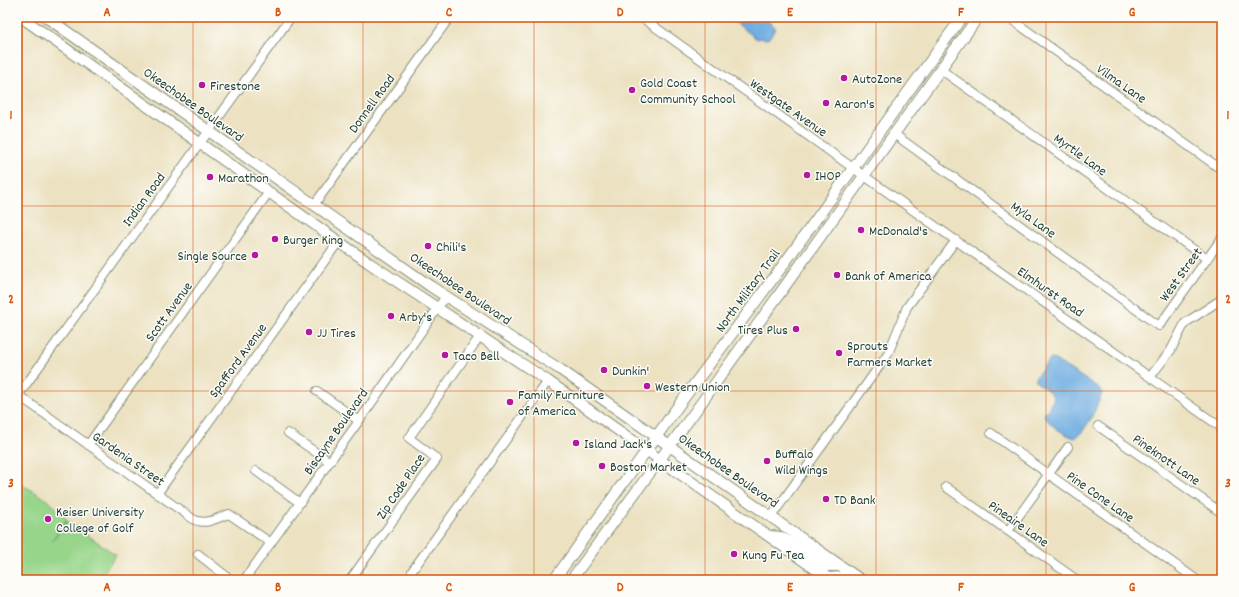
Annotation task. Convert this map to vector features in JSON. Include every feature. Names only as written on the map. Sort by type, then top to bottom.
[{"type":"main road","name":"Okeechobee Boulevard","points":[[20,17],[339,241],[548,381],[829,579]]},
{"type":"main road","name":"Okeechobee Boulevard","points":[[46,17],[446,296],[561,370],[657,436],[861,580]]},
{"type":"main road","name":"North Military Trail","points":[[554,580],[646,451],[781,268],[962,17]]},
{"type":"main road","name":"North Military Trail","points":[[571,580],[670,446],[978,17]]},
{"type":"main road","points":[[63,47],[65,44],[70,45],[99,62],[113,65]]},
{"type":"main road","points":[[748,337],[753,321],[781,279],[781,268]]},
{"type":"main road","points":[[768,536],[781,537],[824,566],[841,566]]},
{"type":"main road","points":[[829,579],[841,577],[848,580]]},
{"type":"street","name":"Indian Road","points":[[18,396],[290,17]]},
{"type":"street","name":"Donnell Road","points":[[314,205],[450,17]]},
{"type":"street","name":"Westgate Avenue","points":[[641,17],[864,176]]},
{"type":"street","name":"Vilma Lane","points":[[1008,17],[1222,170]]},
{"type":"street","name":"Myrtle Lane","points":[[940,69],[1207,259]]},
{"type":"street","name":"Myla Lane","points":[[894,134],[1159,326]]},
{"type":"street","name":"Elmhurst Road","points":[[864,176],[1222,428]]},
{"type":"street","name":"Scott Avenue","points":[[88,445],[269,192]]},
{"type":"street","name":"West Street","points":[[1159,326],[1222,238]]},
{"type":"street","points":[[771,516],[888,354],[907,307],[956,240]]},
{"type":"street","name":"Spafford Avenue","points":[[157,494],[339,241]]},
{"type":"street","name":"Biscayne Boulevard","points":[[244,580],[330,462],[446,296]]},
{"type":"street","points":[[1150,378],[1172,350],[1185,323],[1222,300]]},
{"type":"street","name":"Zip Code Place","points":[[350,580],[437,459],[409,438],[480,336]]},
{"type":"street","points":[[412,571],[548,381]]},
{"type":"street","points":[[317,391],[359,421]]},
{"type":"street","name":"Gardenia Street","points":[[18,396],[198,522],[209,521],[229,514],[271,543]]},
{"type":"street","name":"Pineknott Lane","points":[[1098,426],[1222,513]]},
{"type":"street","points":[[288,432],[330,462]]},
{"type":"street","name":"Pine Cone Lane","points":[[991,433],[1197,580]]},
{"type":"street","points":[[1008,531],[1068,447]]},
{"type":"street","points":[[256,471],[300,503]]},
{"type":"street","name":"Pineaire Lane","points":[[946,487],[1077,580]]},
{"type":"street","points":[[198,554],[231,580]]},
{"type":"green space","name":"Keiser University College of Golf","points":[[17,483],[44,498],[67,520],[52,541],[67,521],[116,555],[98,580],[17,580]]},
{"type":"water","points":[[748,16],[761,18],[772,24],[776,29],[768,39],[757,39],[728,17]]},
{"type":"water","points":[[1050,359],[1055,360],[1099,388],[1102,393],[1084,430],[1075,438],[1066,435],[1057,429],[1046,419],[1044,415],[1054,399],[1051,393],[1035,381],[1035,378]]},
{"type":"place","name":"AutoZone","points":[[844,78]]},
{"type":"place","name":"Firestone","points":[[202,85]]},
{"type":"place","name":"Gold Coast Community School","points":[[632,90]]},
{"type":"place","name":"Aaron's","points":[[826,103]]},
{"type":"place","name":"IHOP","points":[[807,175]]},
{"type":"place","name":"Marathon","points":[[210,177]]},
{"type":"place","name":"McDonald's","points":[[861,230]]},
{"type":"place","name":"Burger King","points":[[275,239]]},
{"type":"place","name":"Chili's","points":[[428,246]]},
{"type":"place","name":"Single Source","points":[[255,255]]},
{"type":"place","name":"Bank of America","points":[[837,275]]},
{"type":"place","name":"Arby's","points":[[391,316]]},
{"type":"place","name":"Tires Plus","points":[[796,329]]},
{"type":"place","name":"JJ Tires","points":[[309,332]]},
{"type":"place","name":"Sprouts Farmers Market","points":[[839,353]]},
{"type":"place","name":"Taco Bell","points":[[445,355]]},
{"type":"place","name":"Dunkin'","points":[[604,370]]},
{"type":"place","name":"Western Union","points":[[647,386]]},
{"type":"place","name":"Family Furniture of America","points":[[510,402]]},
{"type":"place","name":"Island Jack's","points":[[576,443]]},
{"type":"place","name":"Buffalo Wild Wings","points":[[767,461]]},
{"type":"place","name":"Boston Market","points":[[602,466]]},
{"type":"place","name":"TD Bank","points":[[826,499]]},
{"type":"place","name":"Keiser University College of Golf","points":[[48,519]]},
{"type":"place","name":"Kung Fu Tea","points":[[734,554]]}]
